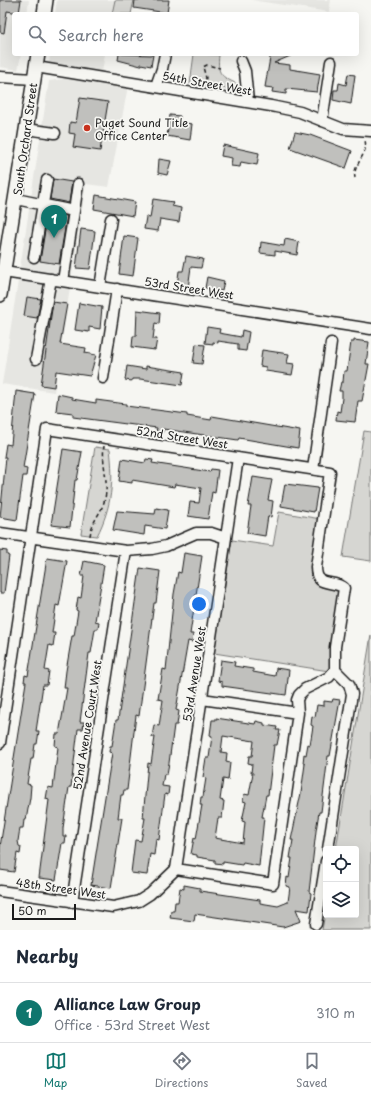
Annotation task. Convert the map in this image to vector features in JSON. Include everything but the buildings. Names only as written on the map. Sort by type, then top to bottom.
[{"type":"main road","points":[[44,12],[46,0]]},
{"type":"main road","name":"South Orchard Street","points":[[0,295],[3,265],[16,199],[38,56]]},
{"type":"street","points":[[156,86],[165,56]]},
{"type":"street","points":[[241,61],[246,72],[248,102]]},
{"type":"street","points":[[322,121],[332,62]]},
{"type":"street","name":"54th Street West","points":[[0,77],[35,73],[156,86],[300,112],[342,129],[371,131]]},
{"type":"street","points":[[26,129],[55,133]]},
{"type":"street","points":[[34,257],[47,180]]},
{"type":"street","points":[[63,281],[78,184]]},
{"type":"street","points":[[16,199],[74,211]]},
{"type":"street","points":[[100,287],[111,219]]},
{"type":"street","name":"53rd Street West","points":[[3,265],[51,279],[371,329]]},
{"type":"street","points":[[36,359],[51,279]]},
{"type":"street","points":[[103,378],[117,289]]},
{"type":"street","points":[[314,469],[332,343]]},
{"type":"street","name":"52nd Street West","points":[[31,537],[47,430],[330,472],[316,567],[317,576],[323,582],[342,586],[344,590],[335,647],[335,670]]},
{"type":"street","name":"53rd Avenue West","points":[[176,869],[238,458]]},
{"type":"street","points":[[0,533],[126,551],[152,549],[166,546],[196,533],[211,533],[226,538]]},
{"type":"street","points":[[0,743],[31,537]]},
{"type":"street","name":"52nd Avenue Court West","points":[[72,902],[126,551]]},
{"type":"street","points":[[176,869],[273,884],[298,713],[297,700],[299,695],[305,689],[329,677],[335,670],[350,684],[352,694],[328,846]]},
{"type":"street","points":[[202,699],[298,713]]},
{"type":"street","name":"48th Street West","points":[[0,891],[113,907],[139,901],[150,894],[176,869]]},
{"type":"street","points":[[316,924],[323,881]]},
{"type":"path","points":[[203,86],[206,78],[204,67],[207,65],[220,68]]},
{"type":"path","points":[[355,178],[354,170],[363,153],[365,141]]},
{"type":"path","points":[[90,546],[90,531],[95,517],[103,505],[107,479],[103,463],[106,438]]},
{"type":"shaded area","points":[[0,0],[29,0],[27,12],[12,12],[12,56],[21,56],[18,70],[0,67]]},
{"type":"shaded area","points":[[57,0],[115,0],[112,12],[55,12]]},
{"type":"shaded area","points":[[115,0],[134,0],[131,12],[112,12]]},
{"type":"shaded area","points":[[251,0],[331,0],[329,12]]},
{"type":"shaded area","points":[[50,56],[105,56],[102,72],[49,65]]},
{"type":"shaded area","points":[[194,56],[219,56],[219,67],[221,74],[237,84],[235,90],[190,84]]},
{"type":"shaded area","points":[[69,78],[128,86],[109,187],[86,184],[54,392],[2,384],[49,81]]},
{"type":"shaded area","points":[[364,431],[371,432],[371,561],[343,557]]},
{"type":"shaded area","points":[[95,447],[110,449],[112,472],[109,504],[97,536],[81,534]]},
{"type":"shaded area","points":[[279,512],[321,519],[314,579],[318,585],[334,588],[341,595],[329,671],[214,653],[232,540],[273,546]]},
{"type":"shaded area","points":[[371,635],[371,930],[322,930],[324,918],[359,918],[359,846],[336,846]]},
{"type":"place","name":"Puget Sound Title Office Center","points":[[87,128]]},
{"type":"place","name":"Alliance Law Group","points":[[54,238]]}]
